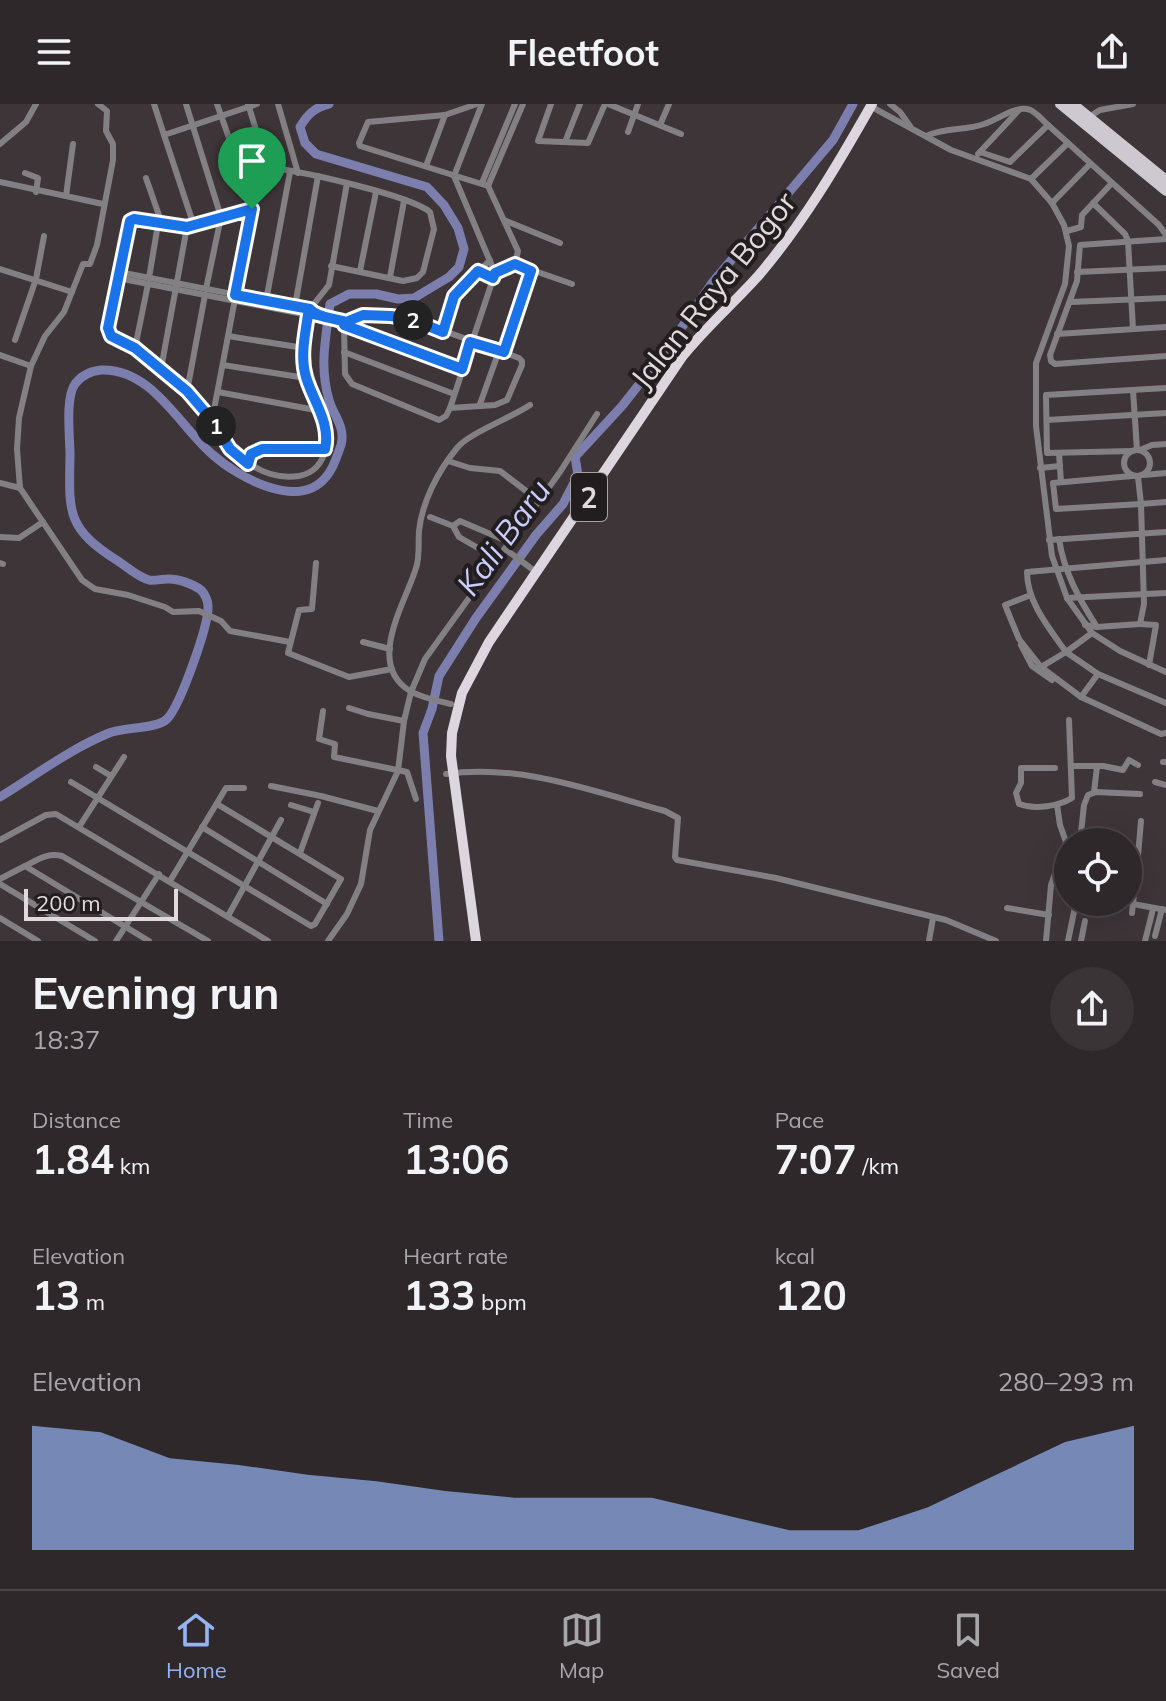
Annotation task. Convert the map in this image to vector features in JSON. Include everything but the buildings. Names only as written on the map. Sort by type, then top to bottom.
[{"type":"highway","name":"Jalan Raya Bogor","points":[[473,941],[445,756],[451,704],[462,676],[528,566],[676,355],[789,228],[869,105]]},
{"type":"highway","name":"Jalan Raya Bogor","points":[[449,774],[457,709],[468,677],[489,642],[682,357],[757,277],[811,208],[855,127]]},
{"type":"main road","points":[[1060,104],[1166,191]]},
{"type":"main road","points":[[1073,104],[1166,180]]},
{"type":"street","points":[[0,144],[26,122],[36,104]]},
{"type":"street","points":[[98,104],[107,111],[106,131],[113,144],[113,160],[97,245],[90,264],[83,264],[64,312],[45,336],[31,366],[20,409],[17,449],[20,488],[82,580],[90,586],[128,595],[173,612],[199,611],[217,619],[230,631],[290,642]]},
{"type":"street","points":[[154,104],[190,226],[161,370]]},
{"type":"street","points":[[186,104],[221,217],[187,391]]},
{"type":"street","points":[[217,104],[252,207]]},
{"type":"street","points":[[164,135],[257,104]]},
{"type":"street","points":[[278,104],[298,173]]},
{"type":"street","points":[[478,271],[494,276],[515,264],[518,251],[485,185],[360,146],[359,143],[368,122],[445,115],[480,104]]},
{"type":"street","points":[[344,322],[345,374],[352,384],[439,420],[446,416],[494,276],[454,176],[480,104]]},
{"type":"street","points":[[485,185],[515,104]]},
{"type":"street","points":[[485,185],[523,104]]},
{"type":"street","points":[[551,104],[538,141],[589,142],[606,104],[681,134]]},
{"type":"street","points":[[565,142],[580,104]]},
{"type":"street","points":[[628,132],[638,104]]},
{"type":"street","points":[[660,125],[669,104]]},
{"type":"street","points":[[890,104],[912,129]]},
{"type":"street","points":[[1089,117],[1111,106],[1133,104]]},
{"type":"street","points":[[869,105],[973,158],[1031,179],[1052,203],[1067,231],[1069,254],[1065,284],[1036,363],[1036,426],[1055,568],[1067,598],[1085,625],[1149,665],[1166,672]]},
{"type":"street","points":[[249,106],[268,168]]},
{"type":"street","points":[[926,136],[937,131],[981,125],[1019,110],[1031,110],[1159,225],[1166,237],[1080,245],[1071,302],[1050,355],[1055,364],[1166,356]]},
{"type":"street","points":[[973,158],[1019,110]]},
{"type":"street","points":[[426,166],[445,115]]},
{"type":"street","points":[[980,152],[1010,162],[1048,125]]},
{"type":"street","points":[[1031,179],[1068,143]]},
{"type":"street","points":[[66,196],[73,144]]},
{"type":"street","points":[[1052,203],[1090,164]]},
{"type":"street","points":[[212,420],[260,168]]},
{"type":"street","points":[[240,173],[268,168],[318,176],[427,208],[434,229],[421,274],[410,280],[331,266]]},
{"type":"street","points":[[266,301],[290,172]]},
{"type":"street","points":[[25,173],[38,178],[36,192]]},
{"type":"street","points":[[295,306],[318,176]]},
{"type":"street","points":[[135,348],[160,224],[146,178]]},
{"type":"street","points":[[0,182],[103,204]]},
{"type":"street","points":[[252,207],[190,226],[130,221],[109,333],[135,348],[187,391],[212,420],[230,449],[248,464],[267,473],[305,475],[319,465],[327,442],[321,411],[306,378],[304,348],[311,313],[328,289],[347,183]]},
{"type":"street","points":[[1088,244],[1081,227],[1082,215],[1112,183]]},
{"type":"street","points":[[360,271],[376,192]]},
{"type":"street","points":[[390,277],[404,201]]},
{"type":"street","points":[[1093,203],[1125,234],[1128,241],[1133,329]]},
{"type":"street","points":[[503,219],[560,243]]},
{"type":"street","points":[[1067,231],[1081,227]]},
{"type":"street","points":[[15,340],[36,279],[44,236]]},
{"type":"street","points":[[443,332],[454,296],[490,260]]},
{"type":"street","points":[[515,264],[572,284]]},
{"type":"street","points":[[1077,272],[1166,268]]},
{"type":"street","points":[[0,269],[72,292]]},
{"type":"street","points":[[480,404],[531,271]]},
{"type":"street","points":[[119,275],[322,315],[462,369]]},
{"type":"street","points":[[235,298],[295,306],[311,313]]},
{"type":"street","points":[[1071,302],[1166,298]]},
{"type":"street","points":[[344,322],[363,315],[411,319],[522,361],[515,386],[507,400],[450,408]]},
{"type":"street","points":[[1057,334],[1166,327]]},
{"type":"street","points":[[228,336],[304,348]]},
{"type":"street","points":[[344,352],[454,394]]},
{"type":"street","points":[[0,355],[31,366]]},
{"type":"street","points":[[223,365],[306,378]]},
{"type":"street","points":[[1138,476],[1151,464],[1150,458],[1136,450],[1047,453],[1046,395],[1166,388]]},
{"type":"street","points":[[1133,390],[1136,450]]},
{"type":"street","points":[[218,392],[321,411]]},
{"type":"street","points":[[451,704],[411,692],[392,669],[391,635],[417,564],[419,528],[426,500],[448,461],[465,441],[530,405]]},
{"type":"street","points":[[1047,420],[1166,413]]},
{"type":"street","points":[[328,941],[347,914],[361,884],[368,838],[398,771],[404,721],[411,692],[425,659],[560,472],[597,414]]},
{"type":"street","points":[[1140,624],[1144,594],[1141,504],[1138,476],[1124,466],[1127,455],[1136,450],[1166,444]]},
{"type":"street","points":[[248,464],[251,454],[262,449],[325,449]]},
{"type":"street","points":[[1059,453],[1061,482]]},
{"type":"street","points":[[448,461],[470,468],[500,471],[538,500]]},
{"type":"street","points":[[1040,468],[1060,466]]},
{"type":"street","points":[[1166,473],[1053,483],[1056,509],[1166,502]]},
{"type":"street","points":[[0,483],[20,488]]},
{"type":"street","points":[[430,517],[453,526],[459,537],[497,559]]},
{"type":"street","points":[[453,526],[460,521],[470,524],[507,546],[528,566]]},
{"type":"street","points":[[0,537],[19,538],[43,522]]},
{"type":"street","points":[[1049,540],[1166,532]]},
{"type":"street","points":[[1059,539],[1077,598],[1095,630]]},
{"type":"street","points":[[1166,560],[1027,572],[1031,595],[1066,652],[1098,674],[1166,703]]},
{"type":"street","points":[[316,563],[312,609],[299,610],[290,642],[290,655],[349,677],[392,669]]},
{"type":"street","points":[[1067,598],[1166,593]]},
{"type":"street","points":[[1031,595],[1005,603],[1008,617],[1032,666],[1060,683]]},
{"type":"street","points":[[1041,667],[1095,630],[1156,624],[1149,665]]},
{"type":"street","points":[[1019,639],[1041,667],[1081,697],[1161,734],[1166,733]]},
{"type":"street","points":[[363,642],[390,649]]},
{"type":"street","points":[[1081,697],[1098,674]]},
{"type":"street","points":[[349,708],[404,721]]},
{"type":"street","points":[[323,711],[319,739],[335,744],[334,757],[408,773],[416,799]]},
{"type":"street","points":[[1069,720],[1071,799]]},
{"type":"street","points":[[79,827],[124,757]]},
{"type":"street","points":[[1071,766],[1123,770],[1129,760],[1138,765]]},
{"type":"street","points":[[96,767],[111,776]]},
{"type":"street","points":[[1094,792],[1097,767]]},
{"type":"street","points":[[1055,768],[1021,768],[1021,783],[1016,793],[1019,804],[1057,805],[1071,799],[1084,805]]},
{"type":"street","points":[[449,774],[529,776],[665,811],[678,818],[677,860],[776,878],[933,918],[996,941]]},
{"type":"street","points":[[71,782],[311,926],[315,924],[341,879],[217,804]]},
{"type":"street","points":[[1155,782],[1166,785]]},
{"type":"street","points":[[271,786],[378,811]]},
{"type":"street","points":[[170,881],[226,788],[244,788]]},
{"type":"street","points":[[1076,828],[1088,795],[1094,792],[1140,794]]},
{"type":"street","points":[[300,853],[318,803]]},
{"type":"street","points":[[291,805],[314,812]]},
{"type":"street","points":[[1057,805],[1063,828]]},
{"type":"street","points":[[0,840],[51,813],[268,941]]},
{"type":"street","points":[[228,916],[281,820]]},
{"type":"street","points":[[1140,828],[1141,821]]},
{"type":"street","points":[[202,827],[327,904]]},
{"type":"street","points":[[95,941],[0,881],[54,853],[205,941]]},
{"type":"street","points":[[25,866],[149,941]]},
{"type":"street","points":[[116,941],[159,874]]},
{"type":"street","points":[[1046,941],[1054,879]]},
{"type":"street","points":[[1142,906],[1164,910],[1149,937]]},
{"type":"street","points":[[1007,908],[1049,915]]},
{"type":"street","points":[[1149,937],[1153,909]]},
{"type":"street","points":[[1068,941],[1073,916]]},
{"type":"street","points":[[0,918],[38,941]]},
{"type":"street","points":[[929,941],[933,918]]},
{"type":"street","points":[[1081,941],[1085,921]]},
{"type":"street","points":[[1149,937],[1166,940]]},
{"type":"waterway","points":[[0,797],[95,739],[115,731],[156,725],[167,719],[186,683],[207,616],[208,606],[201,590],[180,580],[141,577],[88,539],[80,528],[74,517],[70,491],[69,408],[77,381],[86,374],[101,370],[135,378],[150,388],[213,455],[237,472],[252,481],[285,491],[314,487],[331,470],[342,439],[324,375],[330,304],[349,294],[414,298],[449,277],[459,267],[464,249],[458,228],[444,205],[427,187],[316,154],[305,143],[300,127],[312,112],[329,104]]},
{"type":"waterway","name":"Kali Baru","points":[[439,941],[423,733],[439,676],[476,618],[536,535],[563,504],[578,475],[575,457],[622,406],[667,349],[712,283],[833,140],[853,104]]},
{"type":"route","points":[[252,209],[187,227],[134,219],[130,221],[108,328],[111,336],[135,348],[187,391],[212,420],[230,449],[248,464],[251,454],[262,449],[325,449],[327,442],[321,411],[306,378],[304,363],[308,315],[346,322],[363,315],[391,316],[411,319],[443,332],[454,296],[478,271],[493,278],[495,273],[515,264],[531,271],[504,352],[470,342],[462,369],[344,325],[346,322],[313,314],[310,309],[235,295],[252,209]]}]
